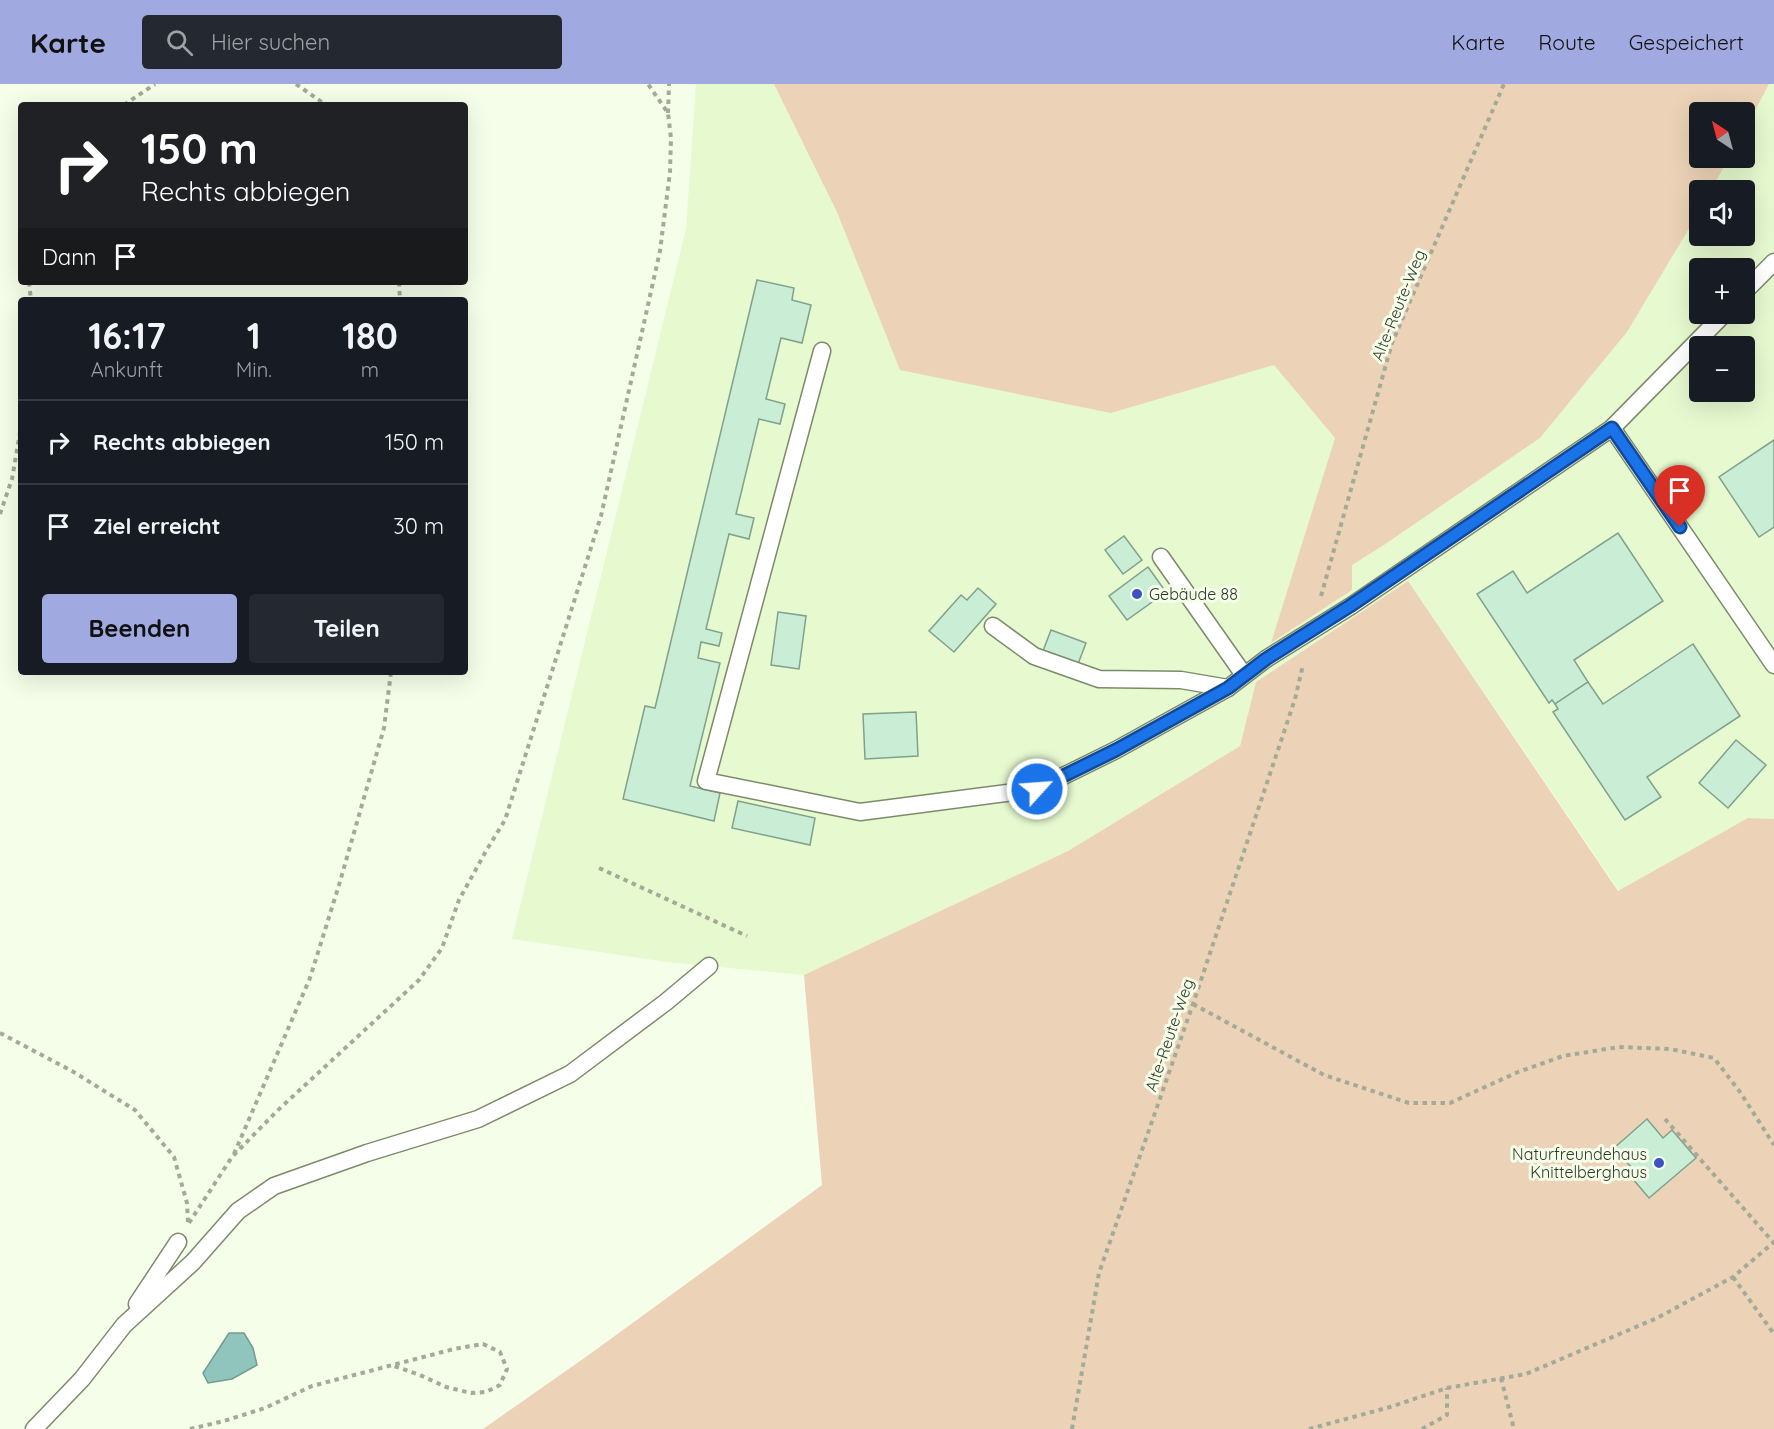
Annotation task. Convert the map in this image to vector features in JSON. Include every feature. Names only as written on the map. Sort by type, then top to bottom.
[{"type":"lane","points":[[1755,281],[1774,262]]},
{"type":"lane","points":[[822,351],[706,781],[860,812],[1037,789],[1116,750],[1228,688],[1266,659],[1350,606],[1612,428],[1714,324]]},
{"type":"lane","points":[[1612,428],[1774,665]]},
{"type":"lane","points":[[1161,557],[1244,675]]},
{"type":"lane","points":[[993,626],[1034,656],[1099,679],[1181,680],[1228,688]]},
{"type":"lane","points":[[124,1325],[193,1262],[238,1211],[274,1186],[367,1153],[478,1119],[570,1074],[666,1002],[709,966]]},
{"type":"lane","points":[[34,1429],[82,1379],[124,1325],[178,1242]]},
{"type":"path","points":[[128,102],[155,84]]},
{"type":"path","points":[[296,84],[322,102]]},
{"type":"path","points":[[648,84],[668,113]]},
{"type":"path","points":[[232,1157],[277,1111],[419,980],[442,948],[459,900],[505,820],[601,516],[660,251],[670,172],[669,84]]},
{"type":"path","name":"Alte-Reute-Weg","points":[[1320,601],[1392,343],[1504,84]]},
{"type":"path","points":[[0,514],[12,479],[18,444]]},
{"type":"path","name":"Alte-Reute-Weg","points":[[1072,1429],[1099,1274],[1193,1004],[1295,699],[1303,665]]},
{"type":"path","points":[[0,1033],[72,1071],[135,1110],[174,1157],[188,1203],[188,1223],[232,1157],[310,978],[384,728],[391,675]]},
{"type":"path","points":[[599,868],[747,936]]},
{"type":"path","points":[[1193,1004],[1324,1075],[1409,1103],[1450,1103],[1518,1072],[1563,1056],[1619,1047],[1670,1049],[1714,1058],[1740,1092],[1774,1145]]},
{"type":"path","points":[[1309,1429],[1390,1407],[1447,1388],[1526,1374],[1657,1318],[1733,1277],[1774,1242],[1665,1119]]},
{"type":"path","points":[[1733,1277],[1774,1334]]},
{"type":"path","points":[[190,1429],[265,1408],[312,1386],[391,1365],[454,1349],[483,1344],[500,1352],[507,1369],[500,1385],[486,1392],[471,1393],[446,1387],[391,1365]]},
{"type":"path","points":[[1501,1378],[1514,1429]]},
{"type":"path","points":[[1422,1429],[1447,1415],[1447,1388]]},
{"type":"shaded area","points":[[696,84],[1178,84],[1335,438],[1272,642],[1352,565],[1540,438],[1627,332],[1689,229],[1689,246],[1755,246],[1755,180],[1717,180],[1723,168],[1755,168],[1755,111],[1769,84],[1774,84],[1774,1131],[1695,1002],[1408,581],[1256,682],[1240,746],[1068,851],[804,975],[667,962],[512,939],[686,229]]},
{"type":"shaded area","points":[[774,84],[1769,84],[1755,111],[1755,102],[1689,102],[1689,168],[1723,168],[1717,180],[1689,180],[1689,229],[1627,332],[1540,438],[1352,565],[1352,590],[1271,643],[1335,438],[1274,365],[1111,413],[900,370],[837,212]]},
{"type":"shaded area","points":[[1408,581],[1618,891],[1748,818],[1774,819],[1774,1429],[483,1429],[822,1185],[804,975],[1068,851],[1240,746],[1256,682]]},
{"type":"water","points":[[229,1333],[244,1333],[253,1348],[257,1365],[232,1379],[208,1383],[203,1373]]},
{"type":"building","points":[[757,280],[794,288],[792,300],[811,305],[802,343],[781,338],[766,399],[785,404],[780,424],[759,419],[736,514],[754,518],[749,539],[729,534],[706,629],[722,633],[719,646],[701,642],[698,658],[720,663],[690,786],[720,793],[714,821],[623,799],[645,706],[655,708]]},
{"type":"building","points":[[1774,440],[1774,527],[1759,537],[1719,477]]},
{"type":"building","points":[[1618,533],[1663,601],[1574,660],[1588,682],[1555,704],[1552,700],[1549,703],[1477,594],[1513,571],[1527,593]]},
{"type":"building","points":[[1124,536],[1142,560],[1123,574],[1105,550]]},
{"type":"building","name":"Gebäude 88","points":[[1148,567],[1166,592],[1127,620],[1109,596]]},
{"type":"building","points":[[978,588],[996,604],[954,652],[929,631],[961,595],[967,600]]},
{"type":"building","points":[[778,612],[806,616],[799,669],[771,665]]},
{"type":"building","points":[[1051,630],[1086,643],[1078,664],[1043,651]]},
{"type":"building","points":[[1693,644],[1740,716],[1647,777],[1661,797],[1625,820],[1553,712],[1558,709],[1555,704],[1588,682],[1603,704]]},
{"type":"building","points":[[916,712],[918,756],[865,759],[863,714]]},
{"type":"building","points":[[1736,740],[1766,765],[1728,808],[1699,783]]},
{"type":"building","points":[[738,801],[815,818],[810,845],[732,828]]},
{"type":"building","name":"Naturfreundehaus Knittelberghaus","points":[[1647,1119],[1663,1138],[1672,1130],[1696,1158],[1649,1198],[1627,1172],[1632,1168],[1614,1148]]},
{"type":"place","name":"Gebäude 88","points":[[1137,594]]},
{"type":"place","name":"Naturfreundehaus Knittelberghaus","points":[[1659,1163]]},
{"type":"route","points":[[1037,789],[1116,750],[1228,688],[1266,659],[1350,606],[1612,428],[1680,527]]}]
